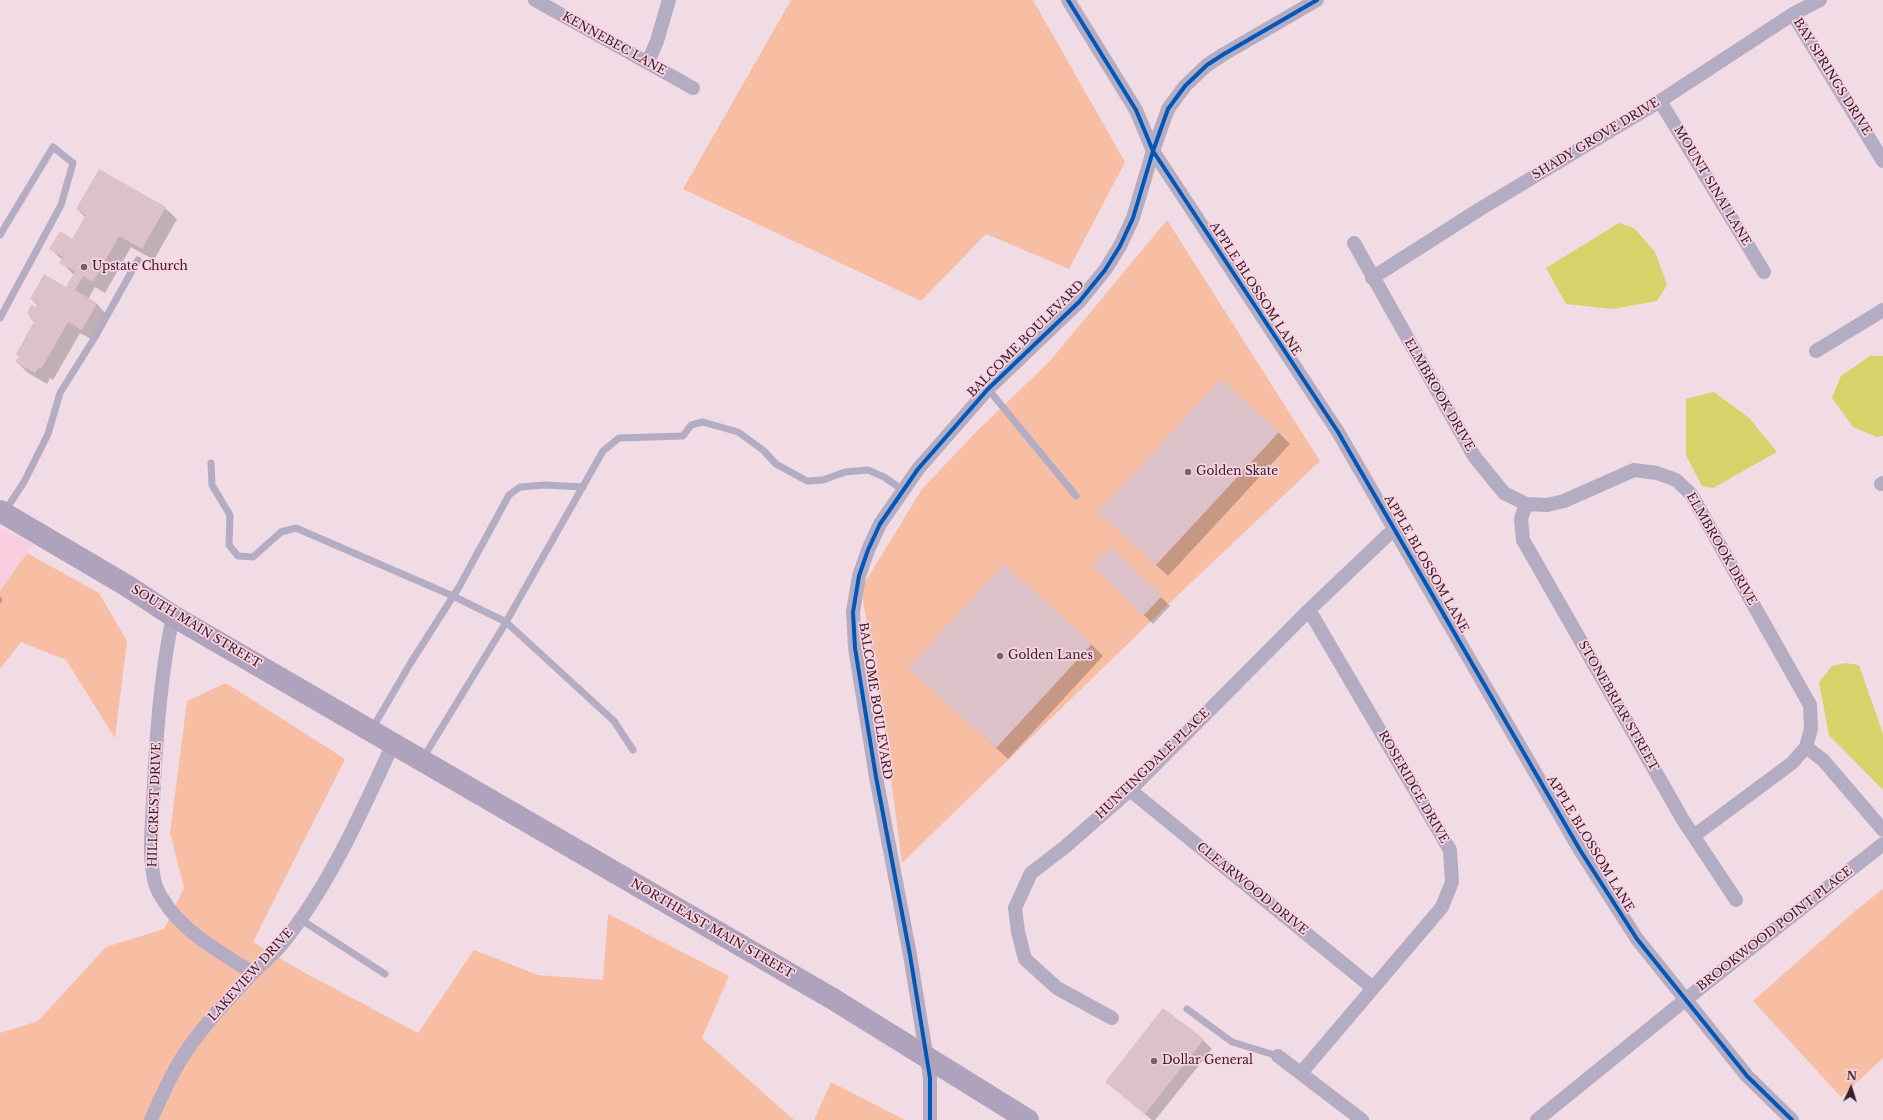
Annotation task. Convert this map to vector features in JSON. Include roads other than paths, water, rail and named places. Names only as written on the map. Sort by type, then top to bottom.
[{"type":"main road","name":"SOUTH MAIN STREET","points":[[2,512],[129,587],[173,616],[393,744]]},
{"type":"main road","name":"NORTHEAST MAIN STREET","points":[[393,744],[713,929],[926,1055],[1028,1120]]},
{"type":"street","name":"KENNEBEC LANE","points":[[535,0],[693,88]]},
{"type":"street","points":[[648,62],[669,0]]},
{"type":"street","name":"APPLE BLOSSOM LANE","points":[[1068,0],[1136,110],[1153,151],[1338,432],[1580,850],[1638,940],[1747,1076],[1792,1120]]},
{"type":"street","name":"BALCOME BOULEVARD","points":[[930,1120],[930,1078],[910,955],[875,770],[853,630],[855,594],[868,550],[880,524],[918,469],[988,388],[1079,302],[1105,270],[1120,246],[1133,218],[1153,151],[1168,109],[1194,77],[1224,54],[1318,0]]},
{"type":"street","name":"SHADY GROVE DRIVE","points":[[1372,278],[1480,209],[1660,100],[1793,14],[1820,0]]},
{"type":"street","name":"BAY SPRINGS DRIVE","points":[[1793,14],[1883,161]]},
{"type":"street","name":"MOUNT SINAI LANE","points":[[1660,100],[1764,272]]},
{"type":"street","name":"ELMBROOK DRIVE","points":[[1354,244],[1474,456],[1504,493],[1526,504],[1546,505],[1564,501],[1634,470],[1657,473],[1676,480],[1691,494],[1810,705],[1811,729],[1806,748],[1792,764],[1695,835]]},
{"type":"street","points":[[1816,351],[1883,310]]},
{"type":"street","name":"STONEBRIAR STREET","points":[[1526,504],[1521,519],[1523,540],[1683,820],[1695,835],[1736,900]]},
{"type":"street","name":"HUNTINGDALE PLACE","points":[[1112,1018],[1057,988],[1025,959],[1018,932],[1015,908],[1030,873],[1065,847],[1130,790],[1309,610],[1394,528]]},
{"type":"street","name":"ROSERIDGE DRIVE","points":[[1301,1073],[1442,907],[1452,882],[1450,850],[1309,610]]},
{"type":"street","name":"HILLCREST DRIVE","points":[[173,616],[165,654],[155,771],[151,846],[152,872],[162,898],[174,915],[204,942],[252,973]]},
{"type":"street","name":"LAKEVIEW DRIVE","points":[[151,1120],[162,1094],[177,1066],[197,1036],[252,973],[281,945],[315,897],[351,836],[393,744]]},
{"type":"street","points":[[1806,748],[1822,760],[1883,830]]},
{"type":"street","name":"CLEARWOOD DRIVE","points":[[1130,790],[1373,988]]},
{"type":"street","name":"BROOKWOOD POINT PLACE","points":[[1537,1120],[1685,1000],[1883,844]]},
{"type":"street","points":[[1278,1056],[1362,1120]]},
{"type":"lane","points":[[0,235],[53,147],[73,163],[61,206],[0,318]]},
{"type":"lane","points":[[2,512],[24,482],[48,434],[60,393],[95,337],[138,260]]},
{"type":"lane","points":[[988,388],[1076,496]]},
{"type":"lane","points":[[422,761],[506,622],[603,451],[619,438],[683,436],[691,425],[703,422],[738,432],[763,450],[776,464],[807,481],[823,480],[845,472],[868,470],[884,477],[903,490]]},
{"type":"lane","points":[[210,463],[212,485],[230,515],[229,545],[238,556],[253,557],[281,532],[296,528],[453,596],[506,622],[614,721],[633,750]]},
{"type":"lane","points":[[371,730],[453,596],[509,495],[520,487],[545,484],[583,487]]},
{"type":"lane","points":[[300,919],[385,974]]},
{"type":"lane","points":[[1187,1009],[1232,1042],[1278,1056]]},
{"type":"place","name":"Upstate Church","points":[[84,267]]},
{"type":"place","name":"Golden Skate","points":[[1188,472]]},
{"type":"place","name":"Golden Lanes","points":[[1000,656]]},
{"type":"place","name":"Dollar General","points":[[1154,1061]]}]
